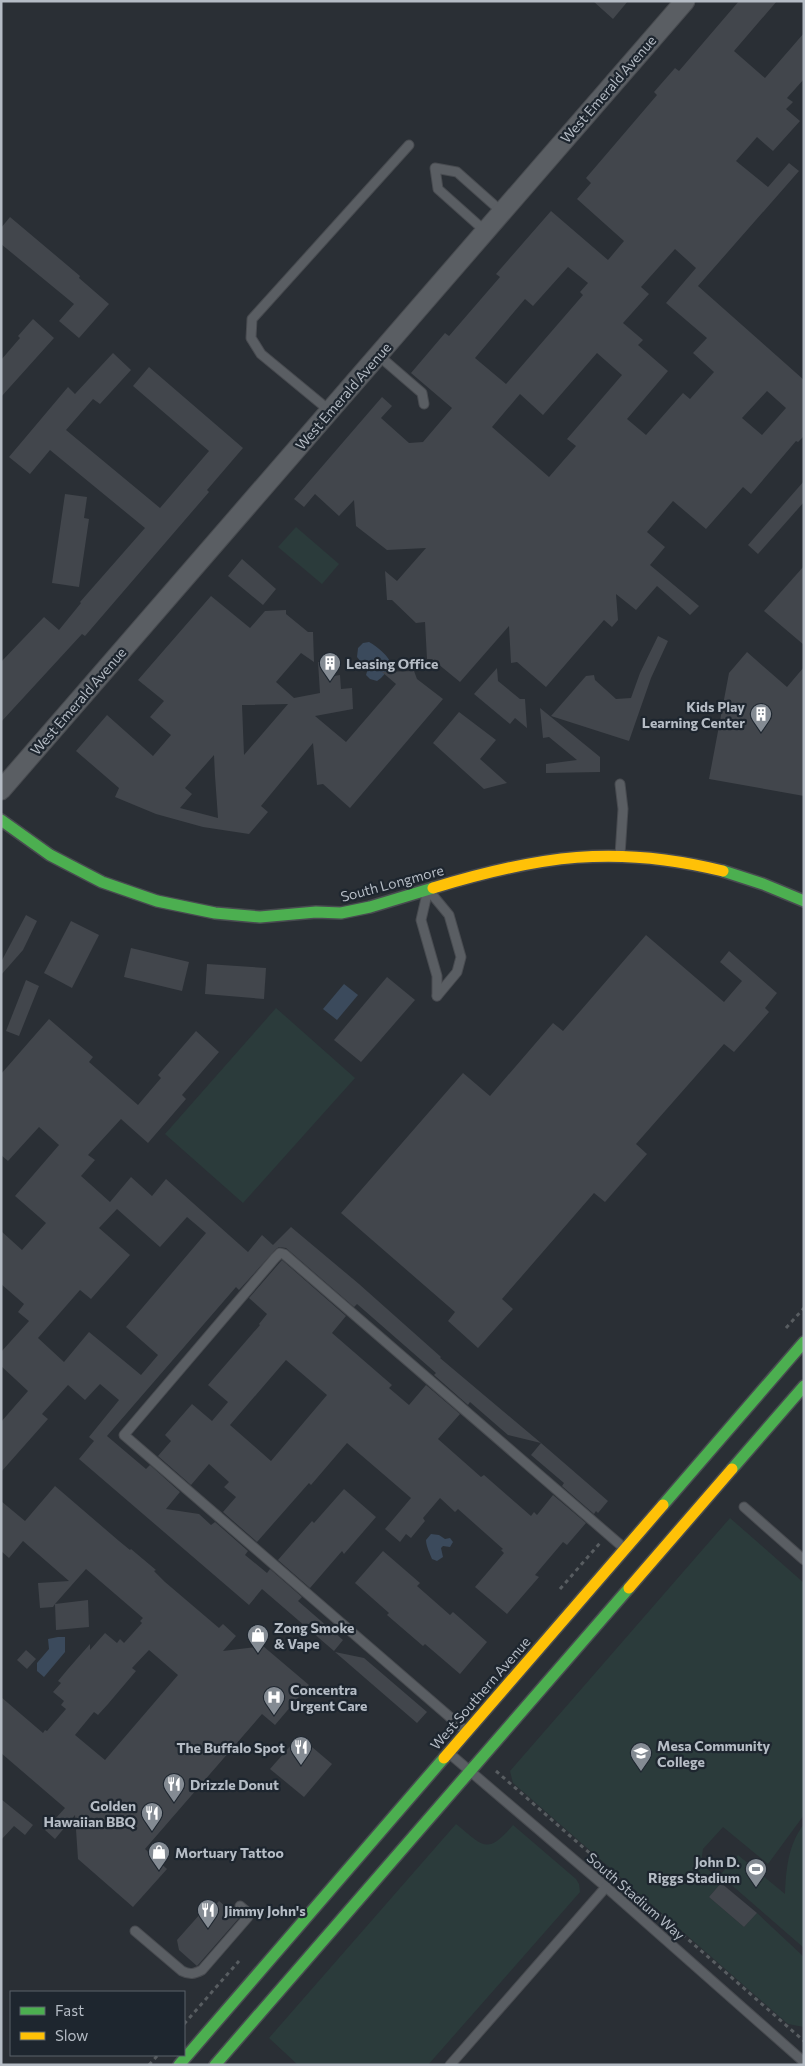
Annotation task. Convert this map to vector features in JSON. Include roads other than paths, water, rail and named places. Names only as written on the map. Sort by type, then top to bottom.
[{"type":"main road","name":"South Longmore","points":[[1,820],[21,837],[47,854],[99,881],[152,901],[183,909],[265,917],[324,911],[339,913],[539,860],[590,855],[640,855],[698,863],[749,877],[804,901]]},
{"type":"main road","name":"West Southern Avenue","points":[[179,2065],[804,1342]]},
{"type":"main road","points":[[219,2063],[744,1448],[804,1386]]},
{"type":"street","name":"West Emerald Avenue","points":[[1,790],[685,1]]},
{"type":"lane","points":[[330,411],[261,354],[251,338],[252,319],[409,145]]},
{"type":"lane","points":[[485,232],[438,190],[435,168],[457,172],[502,212]]},
{"type":"lane","points":[[378,355],[422,393],[424,404]]},
{"type":"lane","points":[[620,784],[623,809],[620,855]]},
{"type":"lane","points":[[428,890],[448,915],[461,957],[457,972],[437,996],[437,976],[421,920],[428,890]]},
{"type":"lane","points":[[466,1732],[125,1437],[126,1431],[282,1252],[625,1548]]},
{"type":"lane","points":[[744,1507],[804,1560]]},
{"type":"lane","name":"South Stadium Way","points":[[448,1752],[606,1887],[804,2062]]},
{"type":"lane","points":[[450,2065],[606,1887]]},
{"type":"lane","points":[[135,1930],[182,1971],[194,1974],[202,1970],[248,1917],[247,1912],[240,1906]]},
{"type":"water","points":[[369,642],[383,652],[392,666],[377,681],[370,679],[366,675],[370,661],[361,662],[357,657],[358,648],[363,643]]},
{"type":"water","points":[[344,984],[358,995],[337,1020],[323,1009]]},
{"type":"water","points":[[431,1534],[439,1535],[445,1539],[450,1538],[453,1542],[450,1547],[443,1546],[441,1548],[443,1557],[437,1561],[432,1559],[427,1545],[426,1540]]},
{"type":"water","points":[[65,1637],[65,1652],[44,1677],[37,1671],[37,1663],[49,1649],[48,1639]]},
{"type":"place","name":"Leasing Office","points":[[330,682]]},
{"type":"place","name":"Kids Play Learning Center","points":[[761,733]]},
{"type":"place","name":"Zong Smoke & Vape","points":[[258,1654]]},
{"type":"place","name":"Concentra Urgent Care","points":[[274,1716]]},
{"type":"place","name":"The Buffalo Spot","points":[[301,1766]]},
{"type":"place","name":"Mesa Community College","points":[[641,1772]]},
{"type":"place","name":"Drizzle Donut","points":[[174,1803]]},
{"type":"place","name":"Golden Hawaiian BBQ","points":[[152,1832]]},
{"type":"place","name":"Mortuary Tattoo","points":[[159,1871]]},
{"type":"place","name":"John D. Riggs Stadium","points":[[756,1888]]},
{"type":"place","name":"Jimmy John's","points":[[208,1929]]}]
